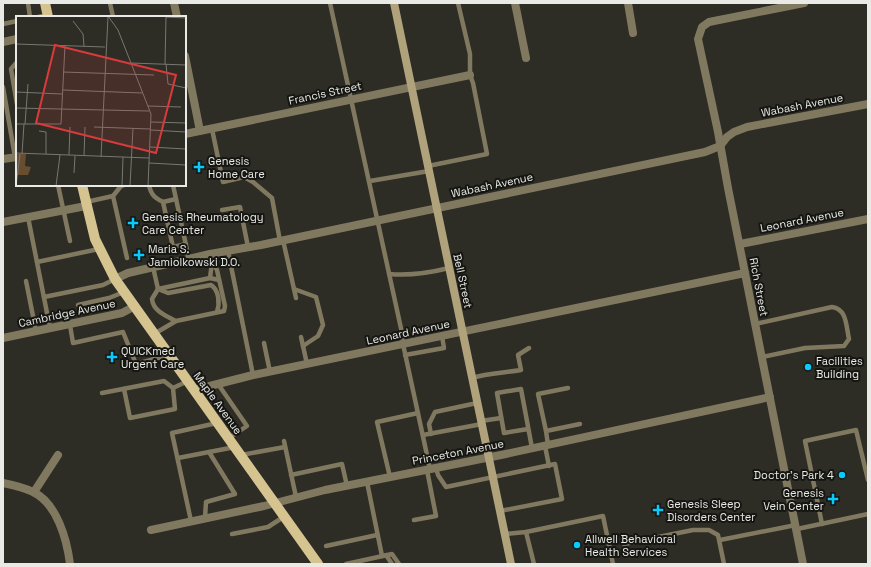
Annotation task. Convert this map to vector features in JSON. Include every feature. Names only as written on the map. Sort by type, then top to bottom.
[{"type":"main road","points":[[45,3],[45,16]]},
{"type":"main road","name":"Maple Avenue","points":[[82,186],[99,249],[115,279],[318,564]]},
{"type":"street","points":[[174,3],[177,16]]},
{"type":"street","name":"Bell Street","points":[[394,3],[511,564]]},
{"type":"street","points":[[515,3],[526,58]]},
{"type":"street","points":[[628,3],[633,33]]},
{"type":"street","name":"Rich Street","points":[[803,564],[797,527],[755,324],[718,132],[698,45],[698,39],[702,27],[712,21],[804,3]]},
{"type":"street","points":[[3,42],[16,39]]},
{"type":"street","points":[[186,61],[200,131]]},
{"type":"street","name":"Francis Street","points":[[186,134],[351,98],[470,75]]},
{"type":"street","name":"Wabash Avenue","points":[[115,279],[128,273],[189,259],[211,258],[228,251],[700,153],[720,146],[727,137],[734,132],[747,127],[868,104]]},
{"type":"street","points":[[3,159],[16,157]]},
{"type":"street","points":[[3,222],[86,204]]},
{"type":"street","name":"Leonard Avenue","points":[[740,244],[868,218]]},
{"type":"street","name":"Leonard Avenue","points":[[194,390],[253,375],[745,273]]},
{"type":"street","name":"Cambridge Avenue","points":[[3,338],[122,313],[134,306]]},
{"type":"street","name":"Princeton Avenue","points":[[151,530],[347,486],[489,458],[770,397]]},
{"type":"street","points":[[34,492],[58,455]]},
{"type":"street","points":[[3,483],[34,492],[46,503],[59,523],[66,541],[70,564]]},
{"type":"lane","points":[[28,3],[30,16]]},
{"type":"lane","points":[[110,3],[113,16]]},
{"type":"lane","points":[[330,3],[370,182],[402,333],[405,355],[431,469],[436,516],[414,520]]},
{"type":"lane","points":[[370,182],[486,154],[473,83],[470,75],[470,54],[458,3]]},
{"type":"lane","points":[[3,24],[16,21]]},
{"type":"lane","points":[[16,63],[11,69],[16,98]]},
{"type":"lane","points":[[3,87],[4,99],[16,157]]},
{"type":"lane","points":[[212,129],[223,182],[244,177],[272,198],[296,298]]},
{"type":"lane","points":[[58,186],[70,241]]},
{"type":"lane","points":[[86,204],[113,196],[121,186]]},
{"type":"lane","points":[[149,186],[151,193],[155,198],[163,202],[176,199]]},
{"type":"lane","points":[[173,186],[189,259]]},
{"type":"lane","points":[[113,196],[127,258]]},
{"type":"lane","points":[[163,202],[174,247],[186,244]]},
{"type":"lane","points":[[222,210],[240,207],[248,247]]},
{"type":"lane","points":[[28,217],[50,328]]},
{"type":"lane","points":[[37,262],[99,249]]},
{"type":"lane","points":[[228,251],[253,375]]},
{"type":"lane","points":[[210,278],[211,258]]},
{"type":"lane","points":[[154,334],[176,321],[224,311],[225,306],[217,270],[211,258]]},
{"type":"lane","points":[[152,267],[158,289],[152,299],[152,303],[160,313],[176,321]]},
{"type":"lane","points":[[389,274],[402,276],[449,268]]},
{"type":"lane","points":[[158,289],[210,278],[219,280]]},
{"type":"lane","points":[[44,297],[103,285],[115,279]]},
{"type":"lane","points":[[26,281],[36,331]]},
{"type":"lane","points":[[158,289],[168,293],[211,284],[217,293],[219,306],[217,312]]},
{"type":"lane","points":[[294,289],[316,297],[323,325],[318,336],[303,346]]},
{"type":"lane","points":[[78,305],[109,298],[124,292]]},
{"type":"lane","points":[[755,324],[832,307],[841,310],[845,320],[849,339],[844,346],[805,348],[762,357]]},
{"type":"lane","points":[[70,324],[73,343],[123,332],[136,364],[169,354]]},
{"type":"lane","points":[[405,355],[444,348],[442,336]]},
{"type":"lane","points":[[301,337],[307,364]]},
{"type":"lane","points":[[264,343],[270,372]]},
{"type":"lane","points":[[472,378],[490,373],[499,374],[521,370],[518,355],[529,348]]},
{"type":"lane","points":[[102,393],[164,381],[173,388],[175,409],[130,418],[124,389]]},
{"type":"lane","points":[[173,388],[188,381]]},
{"type":"lane","points":[[218,384],[247,426],[235,447]]},
{"type":"lane","points":[[549,466],[546,431],[538,394],[568,388]]},
{"type":"lane","points":[[528,429],[504,433],[497,393],[521,389],[532,448]]},
{"type":"lane","points":[[431,434],[429,424],[435,412],[477,403]]},
{"type":"lane","points":[[390,477],[377,422],[418,413]]},
{"type":"lane","points":[[423,435],[501,418]]},
{"type":"lane","points":[[190,521],[172,433],[218,423]]},
{"type":"lane","points":[[546,431],[580,424]]},
{"type":"lane","points":[[822,524],[805,440],[856,430],[868,480]]},
{"type":"lane","points":[[284,441],[296,497]]},
{"type":"lane","points":[[178,458],[235,447],[285,447]]},
{"type":"lane","points":[[205,518],[206,502],[235,494],[209,452]]},
{"type":"lane","points":[[291,475],[342,464],[347,486]]},
{"type":"lane","points":[[431,469],[438,475],[446,487],[555,464],[562,499],[500,512]]},
{"type":"lane","points":[[366,482],[377,535],[384,556],[392,564]]},
{"type":"lane","points":[[720,540],[822,524],[868,514]]},
{"type":"lane","points":[[232,534],[268,527],[285,516]]},
{"type":"lane","points":[[505,534],[526,532],[603,516],[613,564]]},
{"type":"lane","points":[[624,544],[693,530],[709,530],[718,535],[724,564]]},
{"type":"lane","points":[[526,532],[534,564]]},
{"type":"lane","points":[[326,546],[377,535]]},
{"type":"lane","points":[[349,564],[392,554],[399,564]]},
{"type":"place","name":"Genesis Home Care","points":[[199,167]]},
{"type":"place","name":"Genesis Rheumatology Care Center","points":[[133,223]]},
{"type":"place","name":"Maria S. Jamiolkowski D.O.","points":[[139,255]]},
{"type":"place","name":"QUICKmed Urgent Care","points":[[112,357]]},
{"type":"place","name":"Facilities Building","points":[[808,367]]},
{"type":"place","name":"Doctor's Park 4","points":[[842,475]]},
{"type":"place","name":"Genesis Vein Center","points":[[833,499]]},
{"type":"place","name":"Genesis Sleep Disorders Center","points":[[658,510]]},
{"type":"place","name":"Allwell Behavioral Health Services","points":[[577,545]]}]
